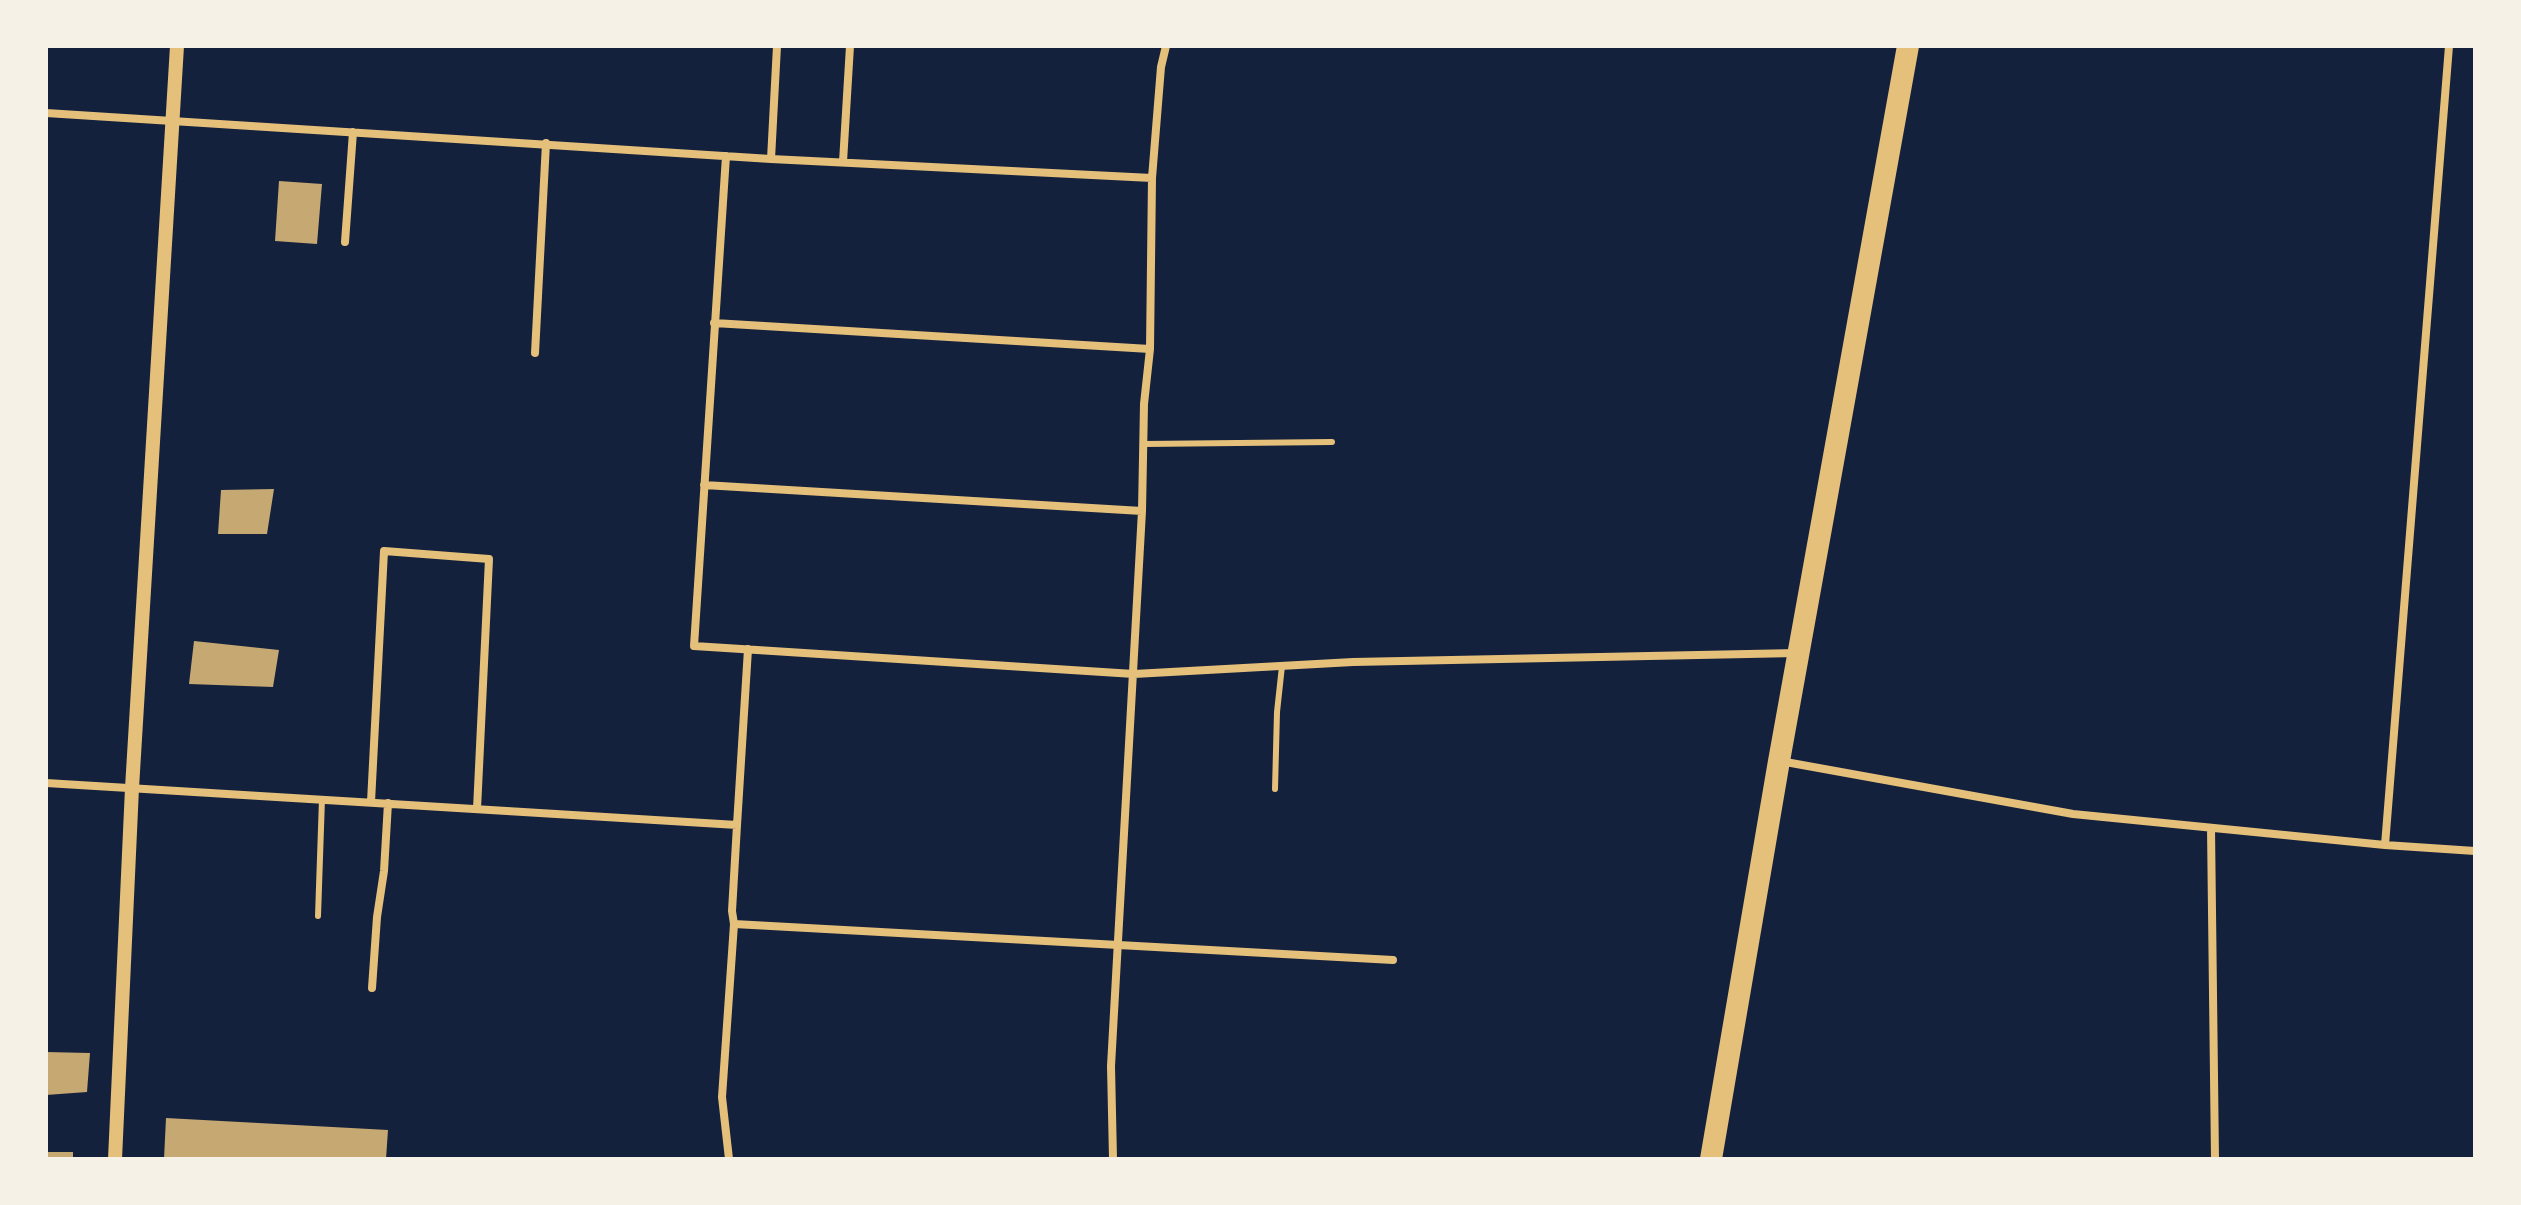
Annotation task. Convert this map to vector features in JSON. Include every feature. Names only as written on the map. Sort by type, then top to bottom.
[{"type":"highway","points":[[1711,1159],[1779,761],[1908,46]]},
{"type":"street","points":[[115,1159],[132,788],[177,46]]},
{"type":"street","points":[[771,159],[777,46]]},
{"type":"street","points":[[843,162],[850,46]]},
{"type":"street","points":[[1113,1159],[1111,1066],[1134,674],[1144,404],[1150,349],[1152,178],[1161,67],[1166,46]]},
{"type":"street","points":[[2385,845],[2449,46]]},
{"type":"street","points":[[46,113],[771,159],[1152,178]]},
{"type":"street","points":[[345,242],[353,132]]},
{"type":"street","points":[[535,353],[546,143]]},
{"type":"street","points":[[726,156],[694,646],[1134,674],[1353,662],[1799,653]]},
{"type":"street","points":[[714,323],[1150,349]]},
{"type":"street","points":[[704,485],[1142,511]]},
{"type":"street","points":[[371,802],[384,551],[489,559],[477,809]]},
{"type":"street","points":[[729,1159],[722,1097],[748,649]]},
{"type":"street","points":[[1779,761],[2073,814],[2475,851]]},
{"type":"street","points":[[46,783],[737,825]]},
{"type":"street","points":[[372,988],[388,803]]},
{"type":"street","points":[[2211,828],[2215,1159]]},
{"type":"street","points":[[734,924],[1393,960]]},
{"type":"lane","points":[[1144,444],[1332,442]]},
{"type":"lane","points":[[1275,789],[1282,666]]},
{"type":"lane","points":[[318,916],[322,799]]},
{"type":"building","points":[[279,181],[322,184],[317,244],[275,241]]},
{"type":"building","points":[[274,489],[267,534],[218,534],[221,490]]},
{"type":"building","points":[[194,641],[279,650],[273,687],[189,684]]},
{"type":"building","points":[[46,1052],[90,1053],[87,1092],[46,1095]]},
{"type":"building","points":[[166,1118],[388,1130],[386,1159],[164,1159]]},
{"type":"building","points":[[46,1152],[73,1152],[73,1159],[46,1159]]}]
